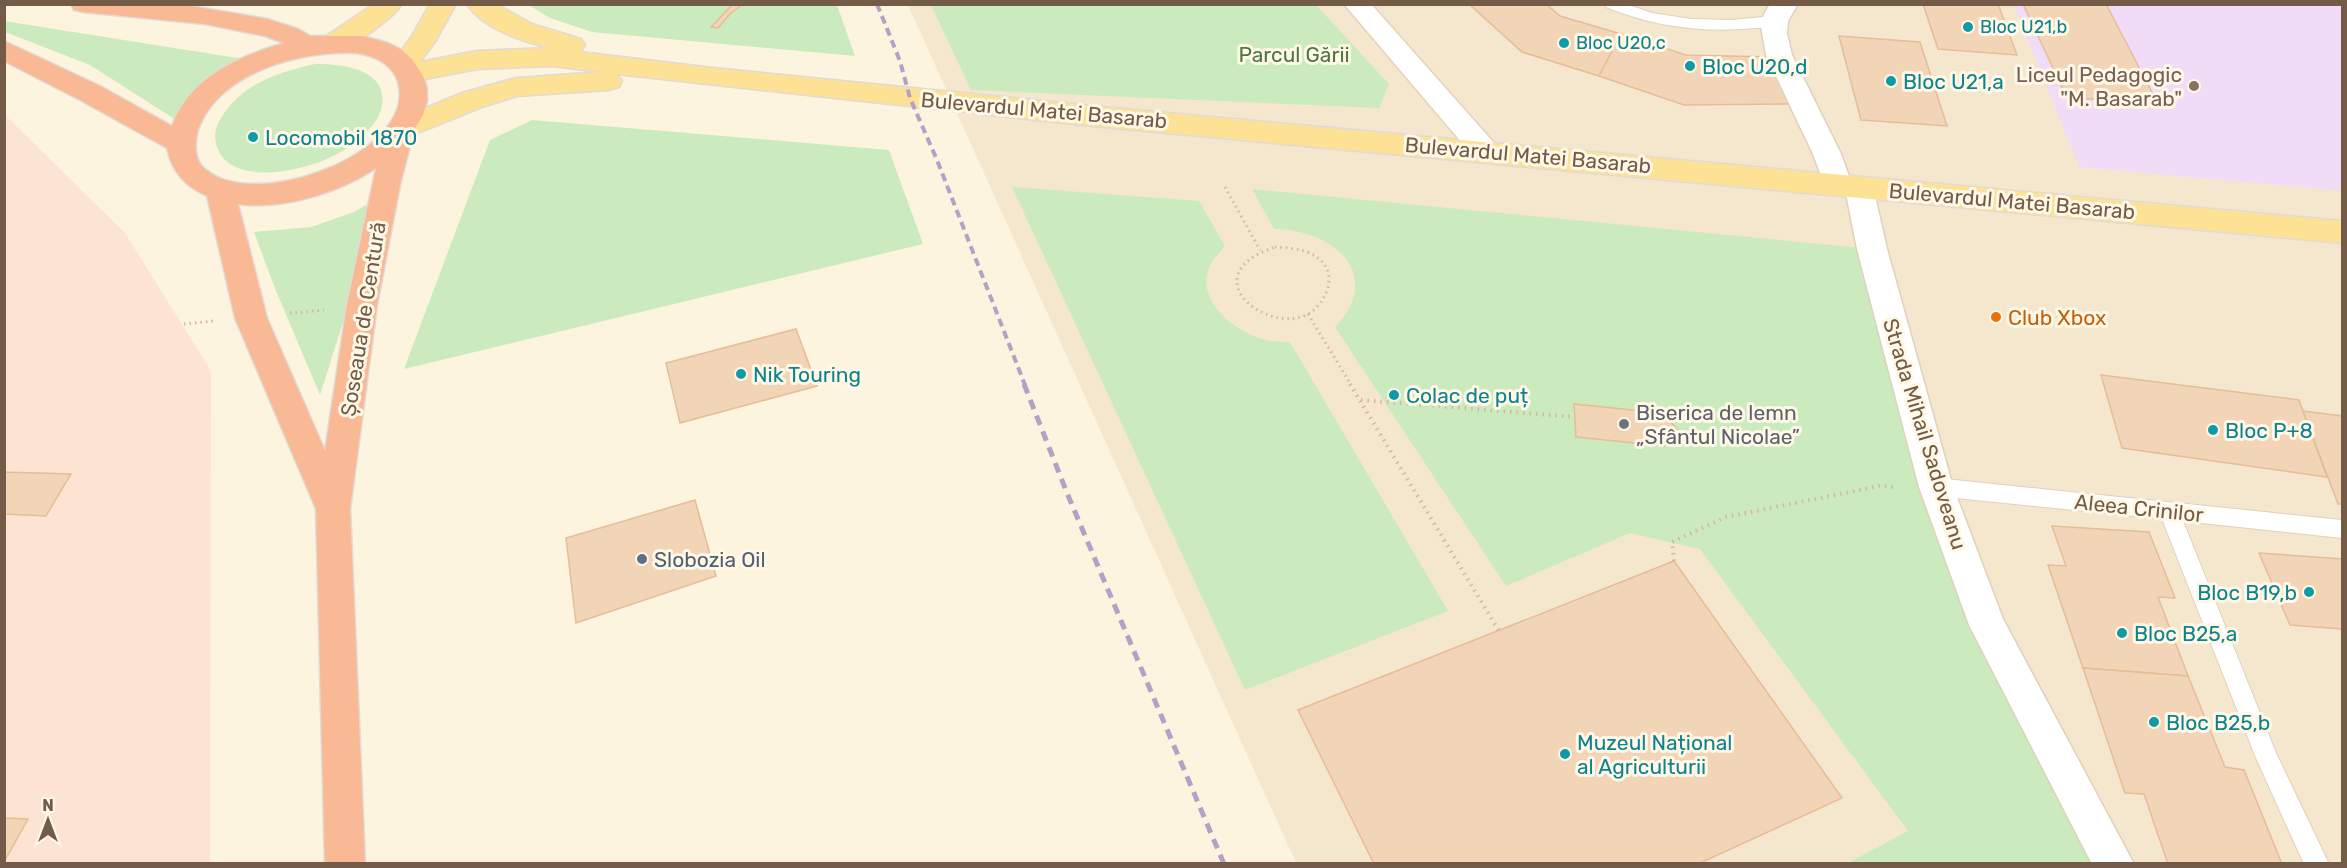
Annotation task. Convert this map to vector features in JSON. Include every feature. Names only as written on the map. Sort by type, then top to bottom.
[{"type":"highway","points":[[83,4],[230,19],[320,44]]},
{"type":"highway","points":[[320,44],[363,45],[387,52],[407,69],[415,90],[412,110],[400,130],[374,155],[329,180],[298,190],[257,195],[220,190],[198,179],[184,163],[180,143],[187,119],[207,94],[236,72],[270,56],[320,44]]},
{"type":"highway","points":[[4,50],[90,93],[180,143]]},
{"type":"highway","name":"Șoseaua de Centură","points":[[345,864],[333,509],[362,305],[386,185],[400,130]]},
{"type":"highway","name":"Șoseaua de Centură","points":[[220,190],[251,318],[333,509]]},
{"type":"main road","points":[[320,44],[378,15],[390,4]]},
{"type":"main road","points":[[407,69],[443,4]]},
{"type":"main road","points":[[479,4],[497,19],[521,31],[552,41],[597,50],[699,62],[882,94]]},
{"type":"main road","name":"Bulevardul Matei Basarab","points":[[407,69],[477,60],[552,57],[713,77],[1092,116],[1484,150],[2343,232]]},
{"type":"main road","name":"Bulevardul Matei Basarab","points":[[400,130],[472,100],[516,87],[574,82],[713,77]]},
{"type":"street","points":[[1356,4],[1484,150]]},
{"type":"street","name":"Strada Mihail Sadoveanu","points":[[1780,13],[1775,41],[1779,55],[1827,154],[1848,186],[1872,249],[1936,487],[1987,625],[2114,864]]},
{"type":"lane","points":[[1611,4],[1647,17],[1709,27],[1780,13]]},
{"type":"lane","name":"Aleea Crinilor","points":[[1936,487],[2343,528]]},
{"type":"lane","points":[[2169,511],[2267,758],[2317,864]]},
{"type":"path","points":[[1226,186],[1260,250]]},
{"type":"path","points":[[1290,247],[1317,258],[1326,267],[1331,279],[1330,291],[1325,302],[1308,314],[1287,318],[1271,317],[1256,311],[1245,302],[1238,291],[1236,279],[1240,267],[1248,257],[1260,250],[1290,247]]},
{"type":"path","points":[[184,324],[362,305]]},
{"type":"path","points":[[1308,314],[1499,630]]},
{"type":"path","points":[[1360,400],[1575,417]]},
{"type":"path","points":[[1674,561],[1672,542],[1726,517],[1879,486],[1936,487]]},
{"type":"shaded area","points":[[908,5],[2342,5],[2342,863],[1296,863]]},
{"type":"shaded area","name":"Liceul Pedagogic \"M. Basarab\"","points":[[2014,5],[2342,5],[2342,191],[2079,167]]},
{"type":"shaded area","points":[[4,114],[125,233],[211,371],[210,863],[5,863]]},
{"type":"green space","points":[[529,5],[837,5],[855,56],[592,32],[550,18]]},
{"type":"green space","name":"Parcul Gării","points":[[931,5],[1316,5],[1389,84],[1379,108],[971,90]]},
{"type":"green space","points":[[4,21],[256,61],[184,125],[90,65],[5,32]]},
{"type":"green space","points":[[315,64],[349,67],[370,76],[378,83],[382,93],[380,113],[362,137],[332,157],[280,172],[245,170],[231,164],[220,154],[216,146],[216,128],[228,108],[238,98],[249,89],[274,76]]},
{"type":"green space","points":[[532,120],[889,150],[923,244],[404,369],[490,140]]},
{"type":"green space","points":[[1012,187],[1199,201],[1225,246],[1213,260],[1207,273],[1210,298],[1217,310],[1238,328],[1250,334],[1265,340],[1290,342],[1448,611],[1245,690]]},
{"type":"green space","points":[[1252,189],[1872,249],[1936,487],[2114,863],[1848,863],[1908,831],[1700,549],[1630,533],[1506,586],[1335,327],[1349,308],[1355,289],[1353,273],[1345,258],[1332,246],[1315,237],[1295,231],[1274,229]]},
{"type":"green space","points":[[383,195],[320,395],[254,232],[311,227],[354,212]]},
{"type":"building","points":[[743,4],[718,28],[711,27],[732,5]]},
{"type":"building","name":"Bloc U20,c","points":[[1469,4],[1546,4],[1560,16],[1621,34],[1599,76],[1522,52]]},
{"type":"building","name":"Bloc U21,b","points":[[1923,4],[1998,4],[2017,55],[1938,49]]},
{"type":"building","points":[[2023,4],[2106,4],[2157,102],[2067,98]]},
{"type":"building","name":"Bloc U20,d","points":[[1621,34],[1686,55],[1772,57],[1789,104],[1684,105],[1599,76]]},
{"type":"building","name":"Bloc U21,a","points":[[1839,36],[1920,42],[1947,126],[1861,120]]},
{"type":"building","name":"Nik Touring","points":[[796,329],[817,386],[680,423],[666,363]]},
{"type":"building","name":"Bloc P+8","points":[[2101,375],[2299,400],[2327,477],[2122,448]]},
{"type":"building","name":"Biserica de lemn „Sfântul Nicolae”","points":[[1574,404],[1662,413],[1678,430],[1665,446],[1576,437]]},
{"type":"building","points":[[2303,411],[2342,416],[2342,504],[2338,504]]},
{"type":"building","points":[[4,472],[71,474],[46,516],[4,514]]},
{"type":"building","points":[[695,500],[716,576],[576,623],[566,538]]},
{"type":"building","name":"Bloc B25,a","points":[[2052,526],[2149,532],[2175,598],[2158,597],[2188,676],[2083,668],[2048,565],[2066,566]]},
{"type":"building","name":"Bloc B19,b","points":[[2259,553],[2342,559],[2342,629],[2290,625]]},
{"type":"building","name":"Muzeul Național al Agriculturii","points":[[1674,561],[1842,798],[1698,864],[1374,864],[1298,710]]},
{"type":"building","name":"Bloc B25,b","points":[[2083,668],[2188,676],[2225,767],[2244,770],[2282,864],[2168,864],[2144,794],[2125,793]]},
{"type":"building","points":[[4,818],[28,819],[4,862]]},
{"type":"railway","points":[[877,4],[900,61],[910,98],[937,160],[1025,385]]},
{"type":"railway","points":[[1024,384],[1067,493],[1224,864]]},
{"type":"place","name":"Bloc U21,b","points":[[1968,27]]},
{"type":"place","name":"Bloc U20,c","points":[[1564,43]]},
{"type":"place","name":"Bloc U20,d","points":[[1690,66]]},
{"type":"place","name":"Bloc U21,a","points":[[1891,81]]},
{"type":"place","name":"Liceul Pedagogic \"M. Basarab\"","points":[[2194,86]]},
{"type":"place","name":"Locomobil 1870","points":[[253,137]]},
{"type":"place","name":"Club Xbox","points":[[1996,317]]},
{"type":"place","name":"Nik Touring","points":[[741,374]]},
{"type":"place","name":"Colac de puț","points":[[1394,395]]},
{"type":"place","name":"Biserica de lemn „Sfântul Nicolae”","points":[[1624,424]]},
{"type":"place","name":"Bloc P+8","points":[[2213,430]]},
{"type":"place","name":"Slobozia Oil","points":[[642,559]]},
{"type":"place","name":"Bloc B19,b","points":[[2309,592]]},
{"type":"place","name":"Bloc B25,a","points":[[2122,633]]},
{"type":"place","name":"Bloc B25,b","points":[[2154,722]]},
{"type":"place","name":"Muzeul Național al Agriculturii","points":[[1565,754]]}]
